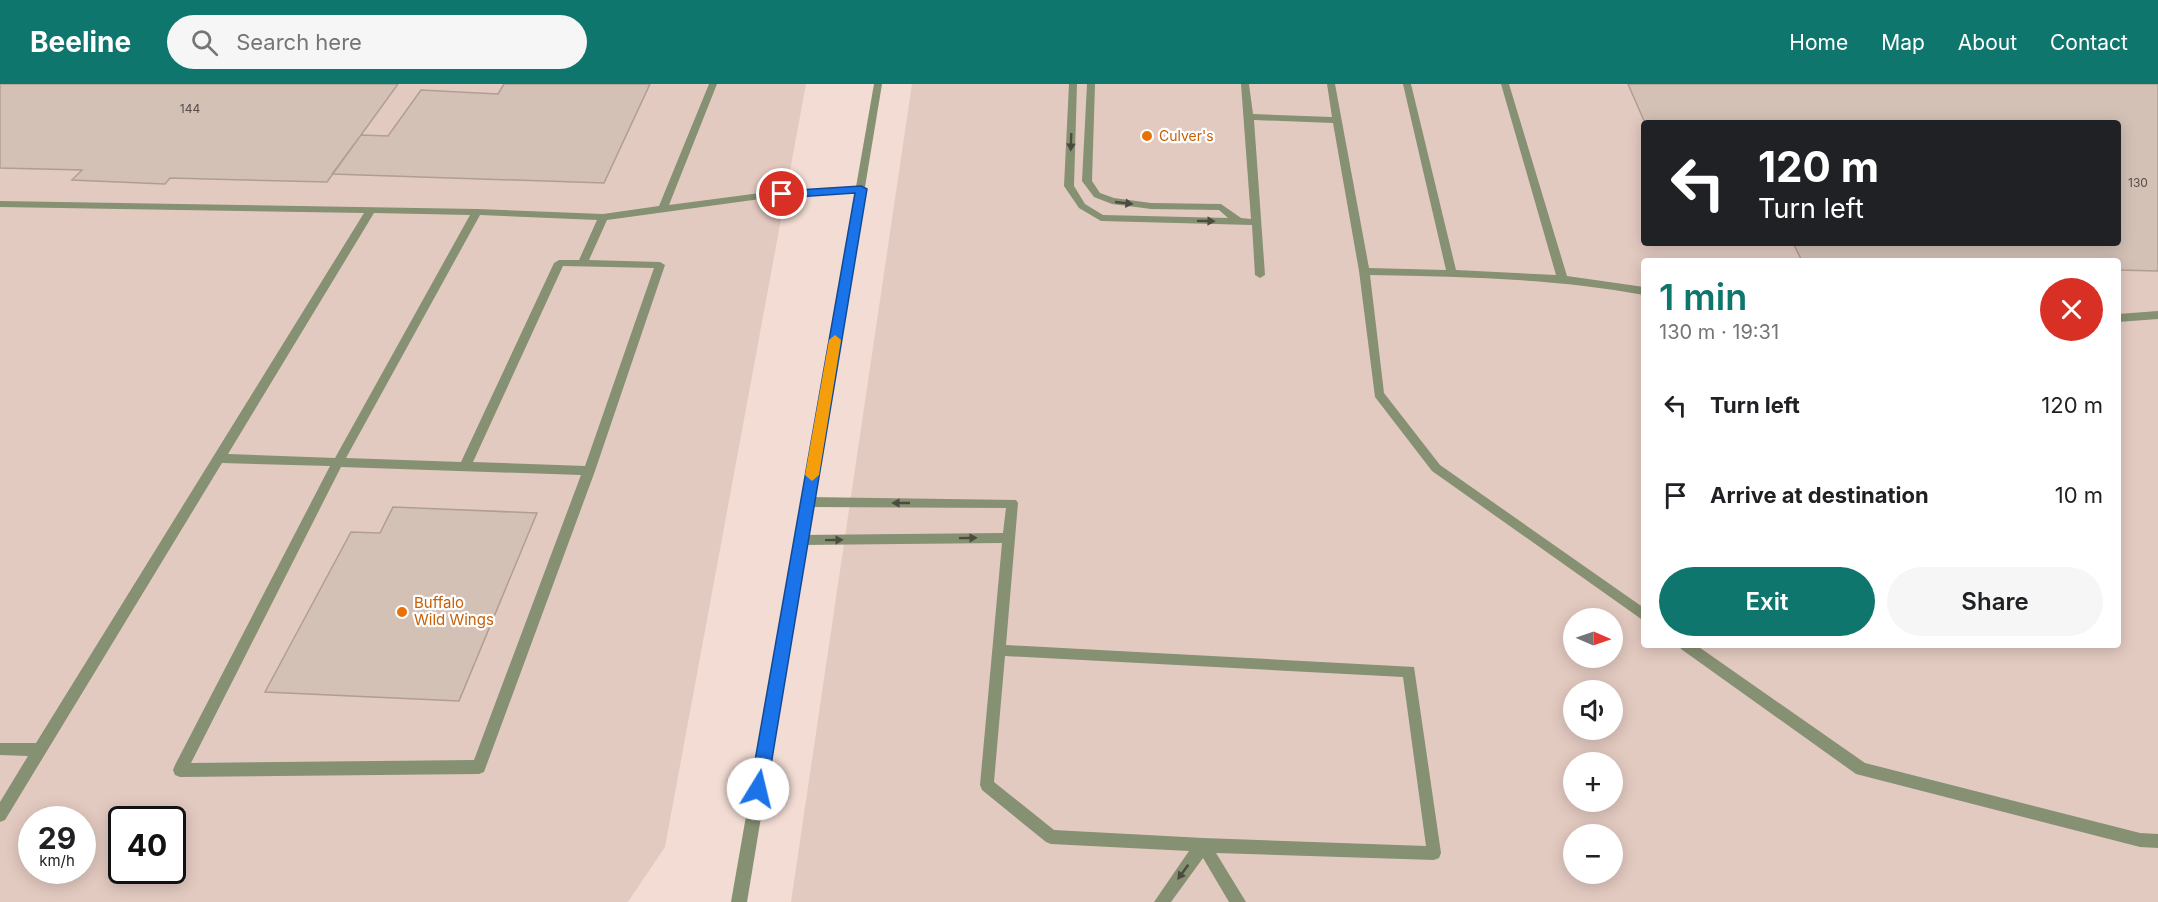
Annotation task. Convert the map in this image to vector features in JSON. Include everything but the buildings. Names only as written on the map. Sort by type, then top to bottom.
[{"type":"street","points":[[663,209],[712,84]]},
{"type":"street","points":[[739,902],[878,84]]},
{"type":"street","points":[[1072,84],[1069,186],[1082,206],[1101,218],[1256,222]]},
{"type":"street","points":[[1091,84],[1087,181],[1097,195],[1112,201],[1151,206],[1221,207],[1239,222]]},
{"type":"street","points":[[1245,84],[1260,275]]},
{"type":"street","points":[[1331,84],[1364,271],[1379,394],[1436,468],[1641,613]]},
{"type":"street","points":[[1407,84],[1452,273]]},
{"type":"street","points":[[1505,84],[1563,280]]},
{"type":"street","points":[[1249,117],[1338,120]]},
{"type":"street","points":[[0,204],[477,212],[603,217],[768,195],[861,189]]},
{"type":"street","points":[[0,815],[371,210]]},
{"type":"street","points":[[465,466],[559,262],[660,265],[589,471],[479,767],[180,770],[338,462],[477,212]]},
{"type":"street","points":[[583,263],[603,217]]},
{"type":"street","points":[[1364,271],[1452,273],[1563,280],[1605,283],[1641,290]]},
{"type":"street","points":[[2121,318],[2158,315]]},
{"type":"street","points":[[219,458],[589,471]]},
{"type":"street","points":[[807,502],[1012,504],[987,785],[1051,837],[1434,853],[1409,671],[1000,650]]},
{"type":"street","points":[[801,540],[1010,537]]},
{"type":"street","points":[[1690,648],[1861,769],[2140,840],[2158,841]]},
{"type":"street","points":[[0,749],[40,750]]},
{"type":"street","points":[[1162,902],[1203,845]]},
{"type":"street","points":[[1203,845],[1238,902]]},
{"type":"shaded area","points":[[0,84],[806,84],[665,847],[628,902],[0,902]]},
{"type":"shaded area","points":[[912,84],[2158,84],[2158,902],[791,902]]},
{"type":"slow traffic","points":[[812,475],[835,340]]},
{"type":"place","name":"Culver's","points":[[1147,136]]},
{"type":"place","name":"Buffalo Wild Wings","points":[[402,612]]},
{"type":"route","points":[[758,789],[861,189],[782,194]]}]
